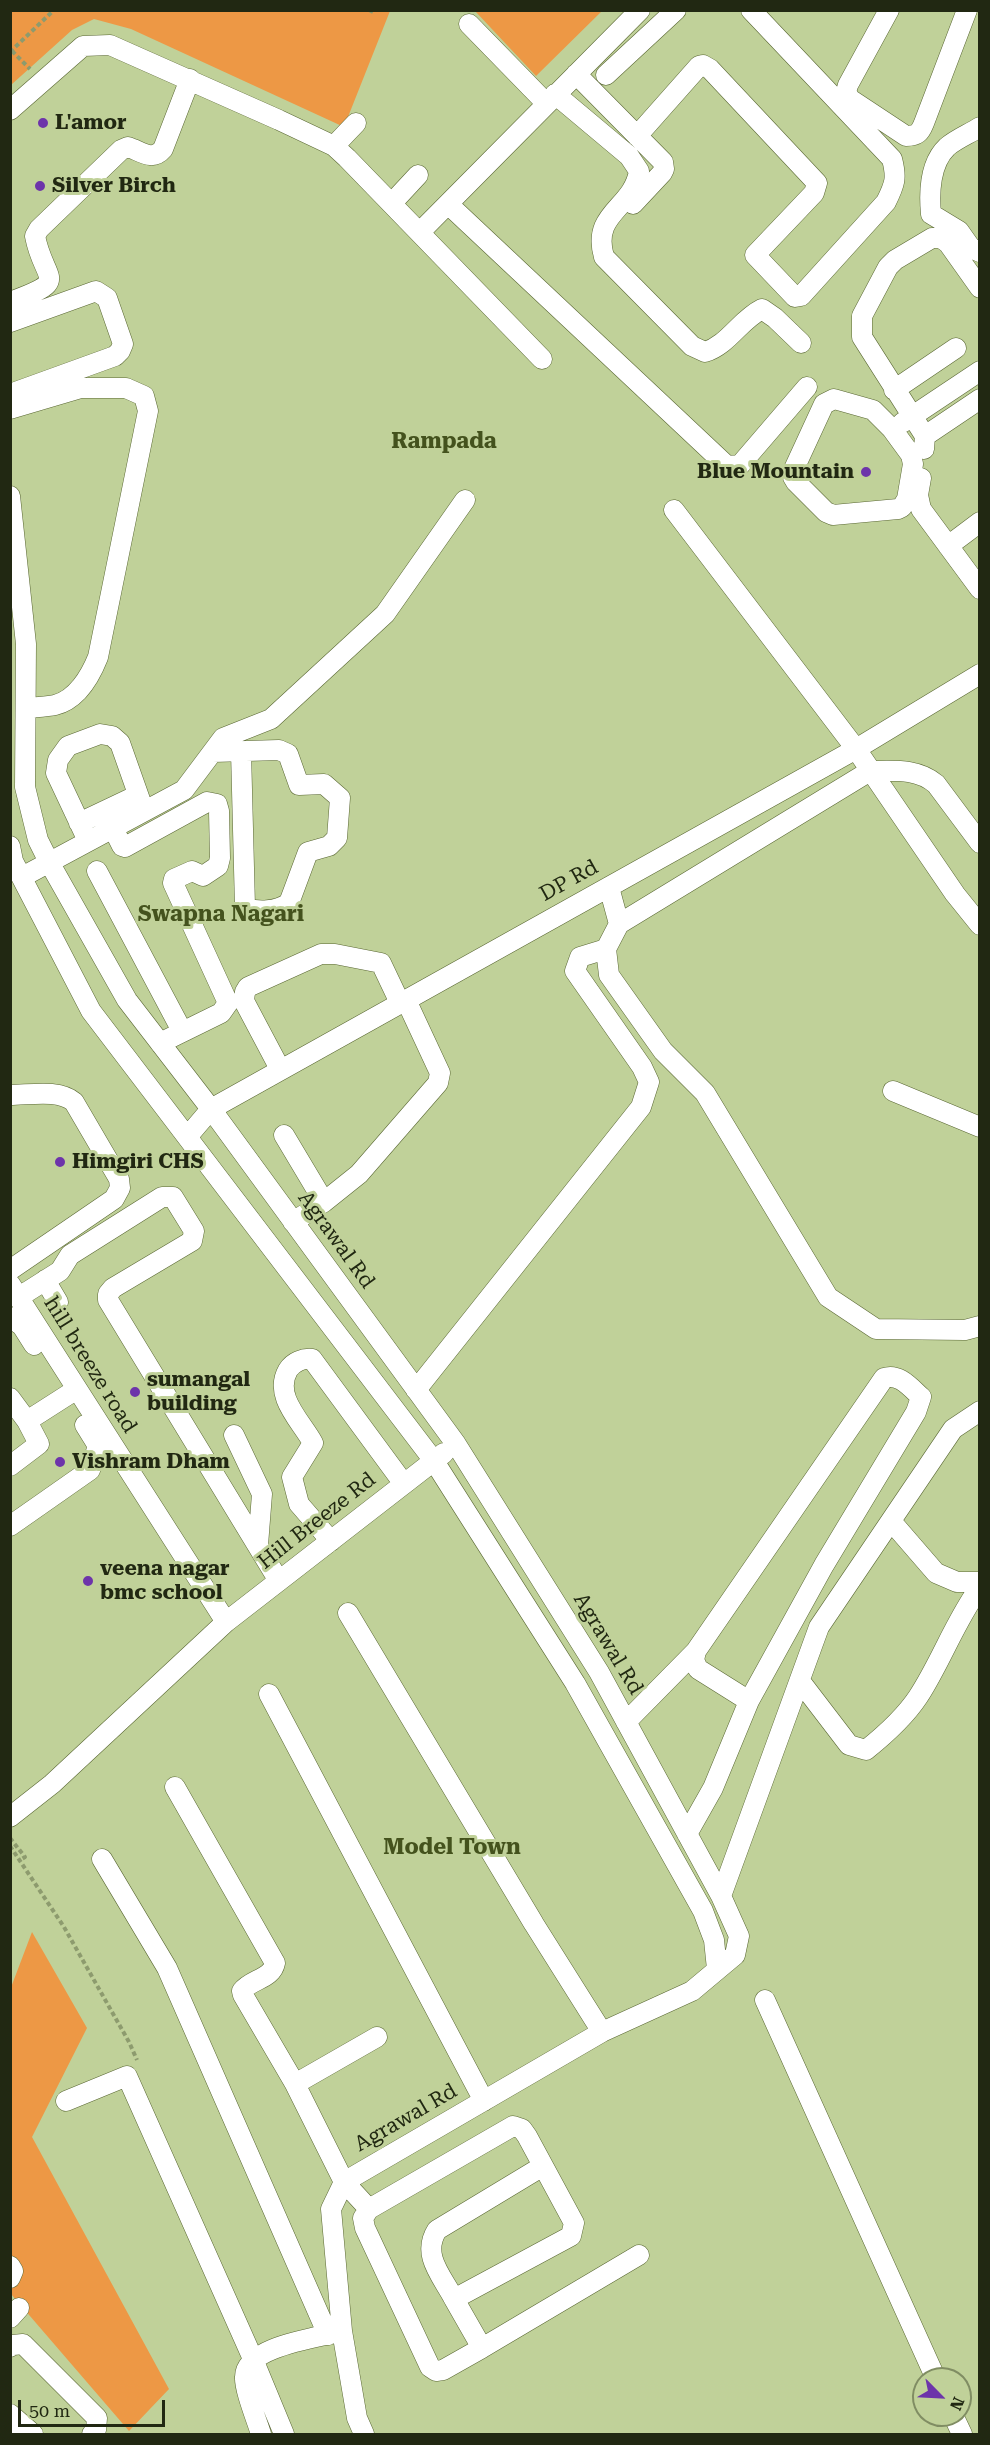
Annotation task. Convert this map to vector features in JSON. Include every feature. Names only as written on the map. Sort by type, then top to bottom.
[{"type":"street","points":[[420,232],[640,10]]},
{"type":"street","points":[[606,75],[676,10]]},
{"type":"street","points":[[740,10],[776,47],[791,52]]},
{"type":"street","points":[[637,136],[699,66],[703,65],[710,69],[817,183],[814,193],[755,255],[798,298],[886,202],[893,188],[896,174],[892,159],[752,10]]},
{"type":"street","points":[[889,10],[846,92],[850,99],[906,136],[920,133],[967,10]]},
{"type":"street","points":[[469,24],[551,98],[629,156],[639,171],[637,183],[601,229],[600,244],[604,257],[692,346],[705,352],[715,349],[751,315],[762,309],[801,343]]},
{"type":"street","points":[[10,110],[83,46],[110,45],[190,79],[334,146],[542,359]]},
{"type":"street","points":[[576,74],[663,162],[664,169],[621,217]]},
{"type":"street","points":[[10,302],[44,290],[49,283],[50,275],[35,236],[39,229],[121,150],[128,147],[152,156],[158,155],[163,149],[190,79]]},
{"type":"street","points":[[334,146],[356,123]]},
{"type":"street","points":[[980,128],[948,147],[941,155],[929,188],[931,214],[959,231],[971,248],[980,252]]},
{"type":"street","points":[[392,203],[418,176]]},
{"type":"street","points":[[448,204],[727,466],[740,465],[807,387]]},
{"type":"street","points":[[980,288],[948,243],[941,238],[932,238],[895,260],[888,267],[862,316],[862,337],[894,390],[926,436],[919,503],[980,589]]},
{"type":"street","points":[[10,322],[96,291],[107,298],[123,344],[115,356],[10,394]]},
{"type":"street","points":[[894,390],[956,348]]},
{"type":"street","points":[[892,429],[980,371]]},
{"type":"street","points":[[10,409],[81,388],[126,388],[144,396],[148,411],[98,657],[91,673],[77,692],[56,705],[26,708]]},
{"type":"street","points":[[834,399],[867,407],[892,429],[911,455],[913,464],[907,499],[898,509],[834,515],[826,512],[793,477],[794,469],[824,404],[829,401],[834,399]]},
{"type":"street","points":[[926,436],[980,399]]},
{"type":"street","name":"Agrawal Rd","points":[[10,496],[26,644],[25,787],[38,840],[49,862],[127,1000],[211,1109],[456,1444],[599,1672],[721,1896],[740,1936],[735,1954],[692,1990],[602,2032],[344,2182],[331,2209],[335,2333],[357,2418],[364,2434]]},
{"type":"street","points":[[79,823],[184,789],[224,738],[271,719],[385,614],[465,500]]},
{"type":"street","points":[[674,510],[864,761],[980,925]]},
{"type":"street","points":[[948,546],[980,522]]},
{"type":"street","name":"DP Rd","points":[[188,1136],[211,1109],[280,1068],[609,887],[864,761],[980,674]]},
{"type":"street","points":[[88,841],[56,773],[58,760],[68,746],[100,734],[112,736],[120,743],[141,803]]},
{"type":"street","points":[[213,752],[242,751],[279,750],[288,754],[299,785],[324,784],[340,798],[337,838],[329,846],[308,852],[290,903],[279,909],[251,910],[245,907],[242,751]]},
{"type":"street","points":[[980,843],[936,784],[926,776],[864,761],[619,924],[606,949],[609,975],[663,1051],[705,1093],[828,1297],[876,1329],[965,1330],[980,1326]]},
{"type":"street","points":[[113,828],[122,846],[125,847],[207,802],[217,804],[219,811],[220,858],[218,866],[203,876],[188,871],[174,879],[173,884],[228,1003],[221,1013],[160,1043]]},
{"type":"street","points":[[141,803],[113,828],[49,862],[14,862],[91,1011],[434,1461],[575,1683],[703,1911],[714,1940],[717,1970]]},
{"type":"street","points":[[97,871],[182,1031]]},
{"type":"street","points":[[609,887],[619,924]]},
{"type":"street","points":[[416,1390],[641,1107],[649,1082],[642,1067],[575,971],[580,957],[606,949]]},
{"type":"street","points":[[280,1068],[244,1001],[248,987],[308,958],[321,954],[335,954],[381,963],[440,1073],[438,1083],[359,1174],[324,1202],[293,1222]]},
{"type":"street","points":[[893,1091],[980,1127]]},
{"type":"street","points":[[10,1095],[58,1094],[74,1102],[119,1179],[120,1188],[114,1198],[10,1270]]},
{"type":"street","points":[[284,1135],[324,1202]]},
{"type":"street","points":[[15,1291],[45,1280],[60,1271],[70,1255],[162,1197],[173,1197],[194,1231],[192,1241],[113,1288],[108,1294],[108,1300],[279,1581]]},
{"type":"street","points":[[45,1280],[58,1302]]},
{"type":"street","name":"hill breeze road","points":[[15,1291],[72,1393],[226,1622]]},
{"type":"street","points":[[10,1317],[22,1326],[72,1393],[98,1446],[90,1470],[10,1526]]},
{"type":"street","points":[[331,1541],[300,1504],[292,1477],[313,1443],[283,1396],[282,1381],[290,1367],[303,1358],[312,1359],[404,1484]]},
{"type":"street","points":[[626,1722],[696,1651],[884,1378],[891,1376],[901,1379],[921,1397],[916,1412],[824,1564],[749,1701],[713,1788],[687,1834]]},
{"type":"street","points":[[27,1421],[72,1393]]},
{"type":"street","points":[[10,1398],[27,1421],[39,1444],[10,1466]]},
{"type":"street","points":[[721,1896],[819,1627],[954,1428],[980,1411]]},
{"type":"street","points":[[234,1435],[262,1494],[258,1545]]},
{"type":"street","name":"Hill Breeze Rd","points":[[10,1817],[52,1784],[226,1622],[456,1444]]},
{"type":"street","points":[[891,1521],[936,1573],[957,1582],[980,1582]]},
{"type":"street","points":[[800,1681],[849,1745],[866,1750],[896,1725],[919,1696],[964,1609],[980,1587]]},
{"type":"street","points":[[348,1613],[534,1924],[602,2032]]},
{"type":"street","points":[[696,1651],[694,1660],[698,1669],[749,1701]]},
{"type":"street","points":[[269,1694],[484,2101]]},
{"type":"street","points":[[175,1787],[275,1964],[270,1973],[246,1986],[242,1991],[243,1995],[295,2084],[344,2182],[369,2209]]},
{"type":"street","points":[[102,1859],[167,1968],[335,2333],[262,2352],[247,2365],[244,2378],[261,2434]]},
{"type":"street","points":[[765,2000],[931,2367]]},
{"type":"street","points":[[295,2084],[377,2037]]},
{"type":"street","points":[[66,2102],[128,2076],[254,2359],[284,2434]]},
{"type":"street","points":[[454,2299],[571,2236],[574,2223],[527,2136],[522,2129],[513,2126],[369,2209],[363,2218],[365,2228],[430,2367],[436,2371],[443,2370],[639,2254]]},
{"type":"street","points":[[482,2348],[429,2249],[431,2238],[437,2230],[543,2166]]},
{"type":"street","points":[[10,2266],[13,2271],[10,2278]]},
{"type":"street","points":[[10,2347],[13,2344],[23,2344],[97,2418],[96,2430],[92,2434]]},
{"type":"street","points":[[10,2414],[33,2434]]},
{"type":"path","points":[[42,82],[11,51],[54,10]]},
{"type":"path","points":[[369,10],[375,13]]},
{"type":"path","points":[[10,1838],[25,1857],[20,1860]]},
{"type":"path","points":[[10,1846],[47,1900]]},
{"type":"shaded area","points":[[11,11],[390,11],[344,127],[131,29],[94,19],[72,30],[11,85]]},
{"type":"shaded area","points":[[475,11],[602,11],[536,76]]},
{"type":"shaded area","points":[[32,1932],[87,2028],[32,2137],[169,2389],[129,2431],[11,2294],[10,1990]]},
{"type":"place","name":"L'amor","points":[[43,123]]},
{"type":"place","name":"Silver Birch","points":[[40,186]]},
{"type":"place","name":"Blue Mountain","points":[[866,472]]},
{"type":"place","name":"Himgiri CHS","points":[[60,1162]]},
{"type":"place","name":"sumangal building","points":[[135,1392]]},
{"type":"place","name":"Vishram Dham","points":[[60,1462]]},
{"type":"place","name":"veena nagar bmc school","points":[[88,1581]]},
{"type":"district","name":"Rampada","points":[[444,442]]},
{"type":"district","name":"Swapna Nagari","points":[[221,915]]},
{"type":"district","name":"Model Town","points":[[452,1848]]}]
